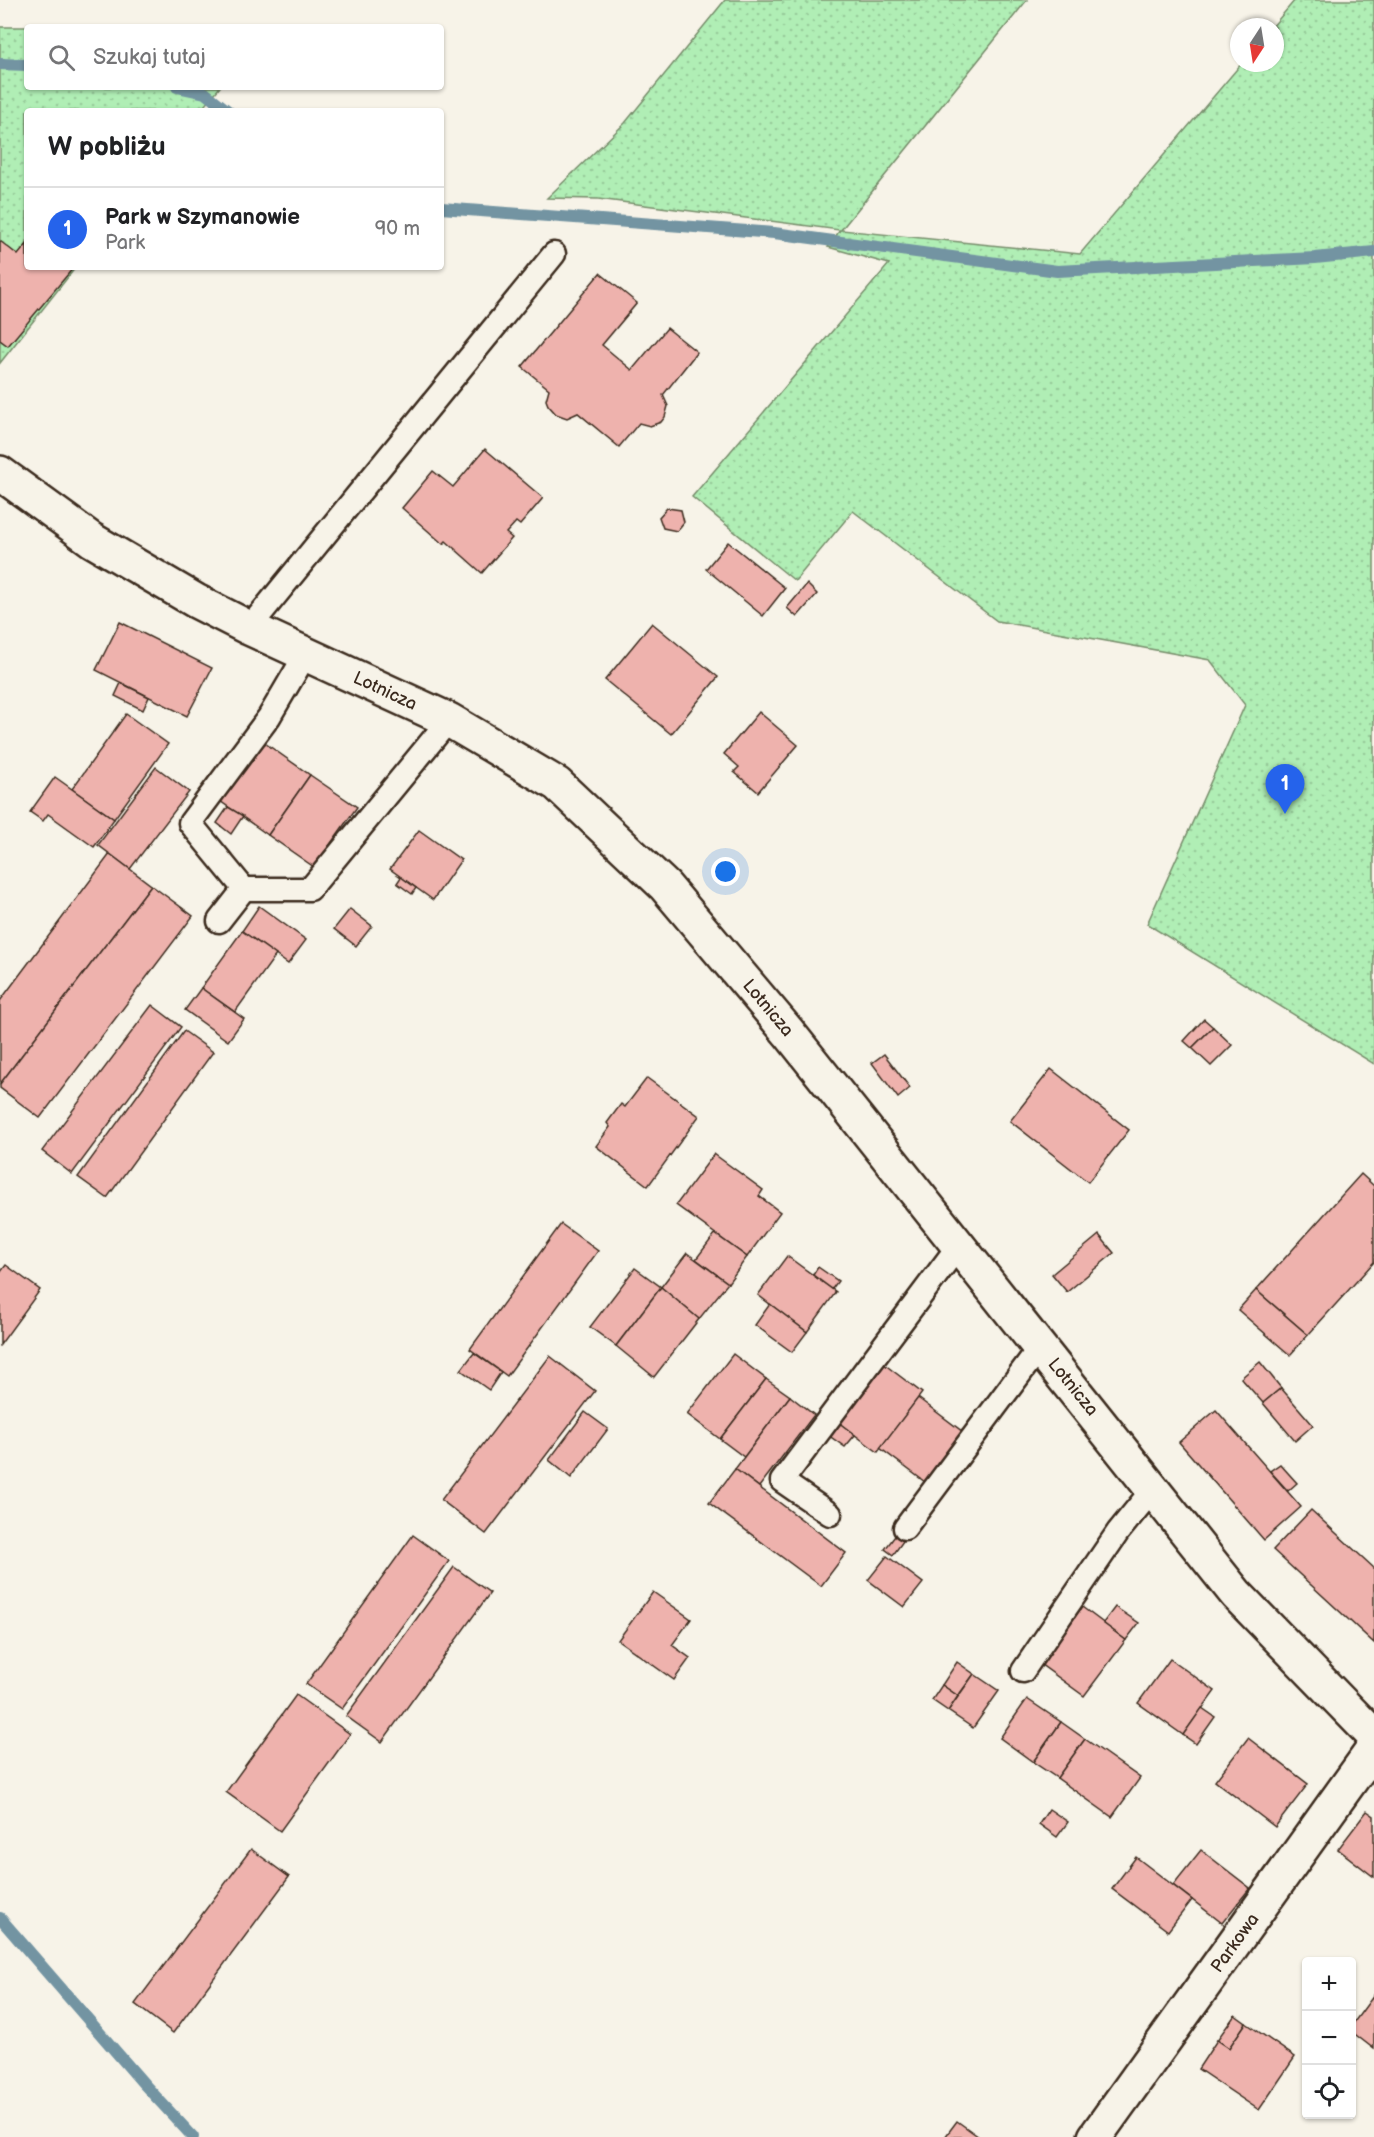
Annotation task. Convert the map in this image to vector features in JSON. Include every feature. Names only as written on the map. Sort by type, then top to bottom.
[{"type":"street","name":"Lotnicza","points":[[0,473],[92,540],[196,601],[249,628],[449,720],[557,784],[665,886],[789,1033],[1236,1594],[1371,1730]]},
{"type":"street","name":"Parkowa","points":[[1095,2137],[1371,1730]]},
{"type":"lane","points":[[249,628],[554,254]]},
{"type":"lane","points":[[244,889],[190,823],[269,717],[306,654]]},
{"type":"lane","points":[[244,889],[310,889],[449,720]]},
{"type":"lane","points":[[219,921],[244,889]]},
{"type":"lane","points":[[830,1514],[782,1481],[959,1245]]},
{"type":"lane","points":[[905,1528],[1040,1347]]},
{"type":"lane","points":[[1023,1671],[1118,1532],[1153,1489]]},
{"type":"green space","points":[[725,0],[1027,0],[841,230],[1080,254],[1234,72],[1284,72],[1284,18],[1280,18],[1295,0],[1374,0],[1374,1064],[1147,924],[1245,705],[1210,660],[997,621],[853,511],[795,581],[692,497],[889,264],[828,247],[840,230],[598,199],[547,198],[625,123]]},
{"type":"green space","points":[[0,27],[24,27],[24,90],[218,90],[202,108],[24,108],[24,270],[74,270],[0,363]]},
{"type":"building","points":[[0,241],[18,255],[24,248],[24,270],[71,270],[8,346],[0,340]]},
{"type":"building","points":[[600,273],[637,303],[602,345],[632,370],[667,328],[697,352],[663,395],[668,406],[661,422],[650,426],[639,423],[619,447],[578,413],[567,418],[556,414],[546,400],[549,389],[522,367]]},
{"type":"building","points":[[485,449],[543,498],[520,525],[516,522],[506,533],[512,538],[482,573],[446,541],[443,544],[402,508],[433,471],[453,487]]},
{"type":"building","points":[[667,508],[681,510],[684,522],[677,531],[663,528],[659,517]]},
{"type":"building","points":[[728,542],[785,588],[763,616],[706,569]]},
{"type":"building","points":[[807,584],[817,594],[797,617],[787,608]]},
{"type":"building","points":[[120,622],[212,668],[187,716],[96,670]]},
{"type":"building","points":[[652,623],[718,677],[671,734],[605,680]]},
{"type":"building","points":[[121,683],[149,697],[143,710],[115,696]]},
{"type":"building","points":[[759,712],[798,745],[758,792],[734,772],[739,767],[724,754]]},
{"type":"building","points":[[126,714],[168,744],[114,819],[72,789]]},
{"type":"building","points":[[262,741],[310,775],[268,835],[220,801]]},
{"type":"building","points":[[156,767],[189,792],[130,869],[98,845]]},
{"type":"building","points":[[310,775],[357,807],[314,867],[268,835]]},
{"type":"building","points":[[55,777],[114,819],[94,847],[48,814],[43,821],[30,812]]},
{"type":"building","points":[[228,807],[243,816],[231,834],[217,823]]},
{"type":"building","points":[[419,830],[461,860],[433,900],[390,869]]},
{"type":"building","points":[[110,854],[151,885],[0,1084],[0,1001]]},
{"type":"building","points":[[401,877],[416,888],[412,894],[397,883]]},
{"type":"building","points":[[151,885],[193,916],[40,1118],[0,1088],[0,1084]]},
{"type":"building","points":[[259,906],[306,940],[288,964],[242,931]]},
{"type":"building","points":[[350,909],[372,926],[356,946],[334,929]]},
{"type":"building","points":[[242,931],[276,955],[235,1012],[201,988]]},
{"type":"building","points":[[201,988],[244,1019],[228,1041],[185,1010]]},
{"type":"building","points":[[152,1005],[181,1027],[72,1174],[42,1151]]},
{"type":"building","points":[[1204,1019],[1213,1027],[1192,1048],[1184,1041]]},
{"type":"building","points":[[1213,1027],[1232,1045],[1211,1066],[1192,1048]]},
{"type":"building","points":[[184,1031],[213,1052],[107,1198],[78,1177]]},
{"type":"building","points":[[884,1054],[910,1088],[898,1098],[872,1063]]},
{"type":"building","points":[[1051,1069],[1129,1130],[1088,1182],[1010,1121]]},
{"type":"building","points":[[647,1078],[699,1116],[648,1186],[596,1146],[610,1127],[607,1123],[621,1104],[625,1107]]},
{"type":"building","points":[[714,1154],[763,1190],[759,1196],[780,1212],[747,1257],[676,1205]]},
{"type":"building","points":[[1361,1174],[1374,1186],[1374,1262],[1308,1335],[1256,1290]]},
{"type":"building","points":[[561,1224],[598,1251],[507,1376],[470,1349]]},
{"type":"building","points":[[715,1234],[747,1257],[728,1283],[696,1259]]},
{"type":"building","points":[[1099,1235],[1114,1253],[1067,1292],[1052,1274]]},
{"type":"building","points":[[687,1253],[728,1283],[699,1319],[661,1287]]},
{"type":"building","points":[[787,1256],[836,1292],[807,1332],[758,1295]]},
{"type":"building","points":[[6,1265],[40,1290],[0,1345],[0,1273]]},
{"type":"building","points":[[818,1267],[838,1281],[832,1289],[813,1275]]},
{"type":"building","points":[[635,1268],[661,1287],[616,1346],[590,1327]]},
{"type":"building","points":[[661,1287],[699,1319],[654,1377],[616,1346]]},
{"type":"building","points":[[1256,1290],[1308,1335],[1290,1355],[1238,1310]]},
{"type":"building","points":[[770,1304],[807,1332],[792,1352],[755,1325]]},
{"type":"building","points":[[474,1353],[501,1372],[489,1390],[461,1370]]},
{"type":"building","points":[[733,1354],[766,1379],[720,1439],[687,1414]]},
{"type":"building","points":[[550,1356],[595,1391],[486,1534],[441,1500]]},
{"type":"building","points":[[880,1361],[922,1393],[878,1452],[835,1420]]},
{"type":"building","points":[[1260,1362],[1281,1388],[1263,1403],[1241,1378]]},
{"type":"building","points":[[766,1379],[790,1396],[744,1457],[720,1439]]},
{"type":"building","points":[[1281,1388],[1313,1425],[1295,1441],[1263,1403]]},
{"type":"building","points":[[790,1396],[814,1415],[759,1487],[735,1469]]},
{"type":"building","points":[[918,1398],[963,1432],[925,1482],[880,1448]]},
{"type":"building","points":[[1216,1410],[1301,1507],[1264,1540],[1179,1442]]},
{"type":"building","points":[[585,1412],[608,1429],[571,1478],[549,1460]]},
{"type":"building","points":[[838,1422],[855,1435],[845,1447],[828,1435]]},
{"type":"building","points":[[1280,1464],[1297,1483],[1288,1491],[1270,1471]]},
{"type":"building","points":[[735,1469],[846,1553],[821,1586],[709,1503]]},
{"type":"building","points":[[1311,1510],[1374,1568],[1374,1643],[1273,1550]]},
{"type":"building","points":[[898,1532],[906,1537],[893,1555],[885,1549]]},
{"type":"building","points":[[413,1535],[449,1561],[342,1709],[306,1684]]},
{"type":"building","points":[[887,1556],[923,1583],[904,1607],[868,1580]]},
{"type":"building","points":[[454,1567],[490,1593],[382,1742],[346,1716]]},
{"type":"building","points":[[653,1592],[691,1619],[672,1645],[690,1658],[674,1680],[618,1640]]},
{"type":"building","points":[[1082,1607],[1126,1640],[1084,1696],[1040,1664]]},
{"type":"building","points":[[1115,1607],[1139,1623],[1126,1640],[1103,1623]]},
{"type":"building","points":[[1170,1659],[1215,1691],[1183,1735],[1138,1703]]},
{"type":"building","points":[[957,1662],[974,1674],[958,1696],[942,1685]]},
{"type":"building","points":[[974,1674],[999,1691],[973,1728],[948,1711]]},
{"type":"building","points":[[942,1685],[958,1696],[948,1711],[932,1700]]},
{"type":"building","points":[[296,1695],[350,1734],[280,1831],[226,1792]]},
{"type":"building","points":[[1027,1699],[1061,1722],[1033,1762],[1000,1738]]},
{"type":"building","points":[[1202,1708],[1215,1717],[1196,1744],[1183,1735]]},
{"type":"building","points":[[1061,1722],[1085,1739],[1057,1778],[1033,1762]]},
{"type":"building","points":[[1248,1738],[1308,1784],[1275,1827],[1215,1781]]},
{"type":"building","points":[[1085,1739],[1140,1778],[1112,1817],[1057,1778]]},
{"type":"building","points":[[1049,1809],[1068,1822],[1057,1837],[1039,1824]]},
{"type":"building","points":[[1367,1811],[1374,1816],[1374,1877],[1338,1849]]},
{"type":"building","points":[[251,1849],[289,1877],[173,2033],[135,2004]]},
{"type":"building","points":[[1201,1850],[1250,1888],[1222,1923],[1173,1885]]},
{"type":"building","points":[[1136,1857],[1192,1900],[1168,1931],[1112,1889]]},
{"type":"building","points":[[1374,1995],[1374,2049],[1356,2035],[1356,2020]]},
{"type":"building","points":[[1235,2015],[1246,2023],[1229,2048],[1217,2040]]},
{"type":"building","points":[[1246,2023],[1295,2057],[1259,2110],[1198,2069],[1217,2040],[1229,2048]]},
{"type":"building","points":[[957,2121],[979,2137],[945,2137]]},
{"type":"waterway","points":[[0,64],[24,65]]},
{"type":"waterway","points":[[191,90],[205,93],[224,108]]},
{"type":"waterway","points":[[444,208],[774,233],[1057,271],[1315,258],[1374,252]]},
{"type":"waterway","points":[[0,1918],[193,2137]]},
{"type":"place","name":"Park w Szymanowie","points":[[1285,814]]}]
